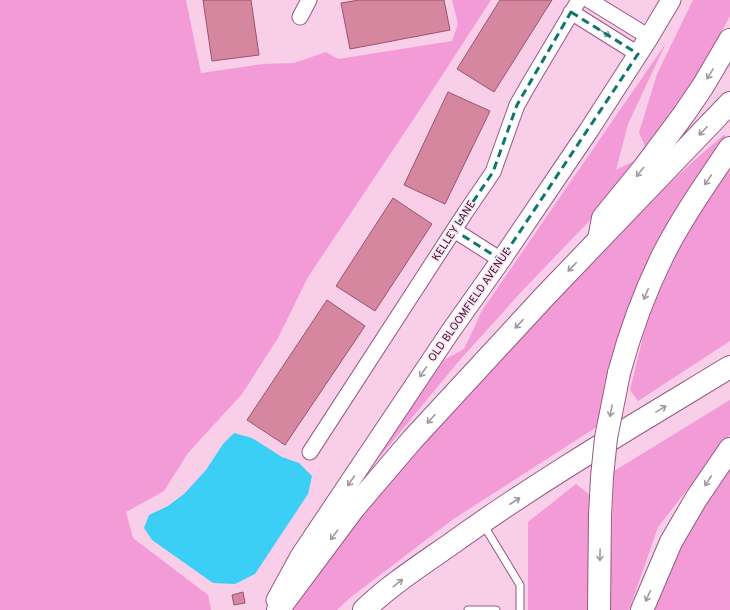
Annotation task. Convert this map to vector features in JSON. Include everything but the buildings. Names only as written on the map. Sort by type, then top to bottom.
[{"type":"highway","points":[[599,239],[603,218],[660,147],[684,114],[703,86],[730,40]]},
{"type":"highway","points":[[278,610],[354,508],[412,440],[474,371],[730,103]]},
{"type":"highway","points":[[599,610],[602,477],[606,438],[619,372],[641,305],[664,253],[702,190],[730,148]]},
{"type":"highway","points":[[364,610],[416,569],[482,522],[730,367]]},
{"type":"highway","points":[[642,610],[671,542],[696,499],[730,448]]},
{"type":"street","points":[[300,16],[309,0]]},
{"type":"street","points":[[589,0],[649,37]]},
{"type":"street","name":"OLD BLOOMFIELD AVENUE","points":[[270,610],[300,556],[450,332],[501,260],[638,54],[671,0]]},
{"type":"street","points":[[575,6],[638,54]]},
{"type":"street","name":"KELLEY LANE","points":[[310,452],[493,172],[517,105],[575,6]]},
{"type":"street","points":[[454,230],[501,260]]},
{"type":"lane","points":[[482,522],[520,585],[520,610]]},
{"type":"lane","points":[[468,610],[496,610]]},
{"type":"highlighted area","points":[[571,12],[638,54],[501,260],[454,230],[493,172],[517,105]]},
{"type":"shaded area","points":[[0,0],[186,0],[201,73],[263,64],[294,63],[326,52],[338,59],[452,41],[458,24],[452,0],[491,0],[308,277],[278,338],[242,394],[188,453],[164,491],[126,512],[133,538],[208,595],[211,610],[0,610]]},
{"type":"shaded area","points":[[693,0],[730,0],[730,16],[696,77],[645,146],[639,133],[657,74]]},
{"type":"shaded area","points":[[666,43],[628,124],[616,170],[642,157],[595,215],[523,290],[458,362],[372,466],[371,465],[444,360],[464,349],[481,312]]},
{"type":"shaded area","points":[[724,135],[726,137],[695,185],[632,301],[616,343],[598,426],[452,520],[351,597],[337,610],[290,610],[370,506],[467,396],[630,222],[676,177]]},
{"type":"shaded area","points":[[730,166],[730,341],[638,401],[630,390],[647,320],[685,231]]},
{"type":"shaded area","points":[[730,400],[730,435],[658,527],[629,610],[609,610],[614,471]]},
{"type":"shaded area","points":[[730,461],[730,610],[650,610],[676,549]]},
{"type":"shaded area","points":[[576,484],[590,495],[590,610],[528,610],[528,522]]},
{"type":"water","points":[[234,433],[252,438],[282,457],[299,463],[312,476],[308,494],[255,574],[235,584],[213,583],[152,540],[144,528],[149,515],[168,506],[184,494],[206,470],[223,444]]}]
